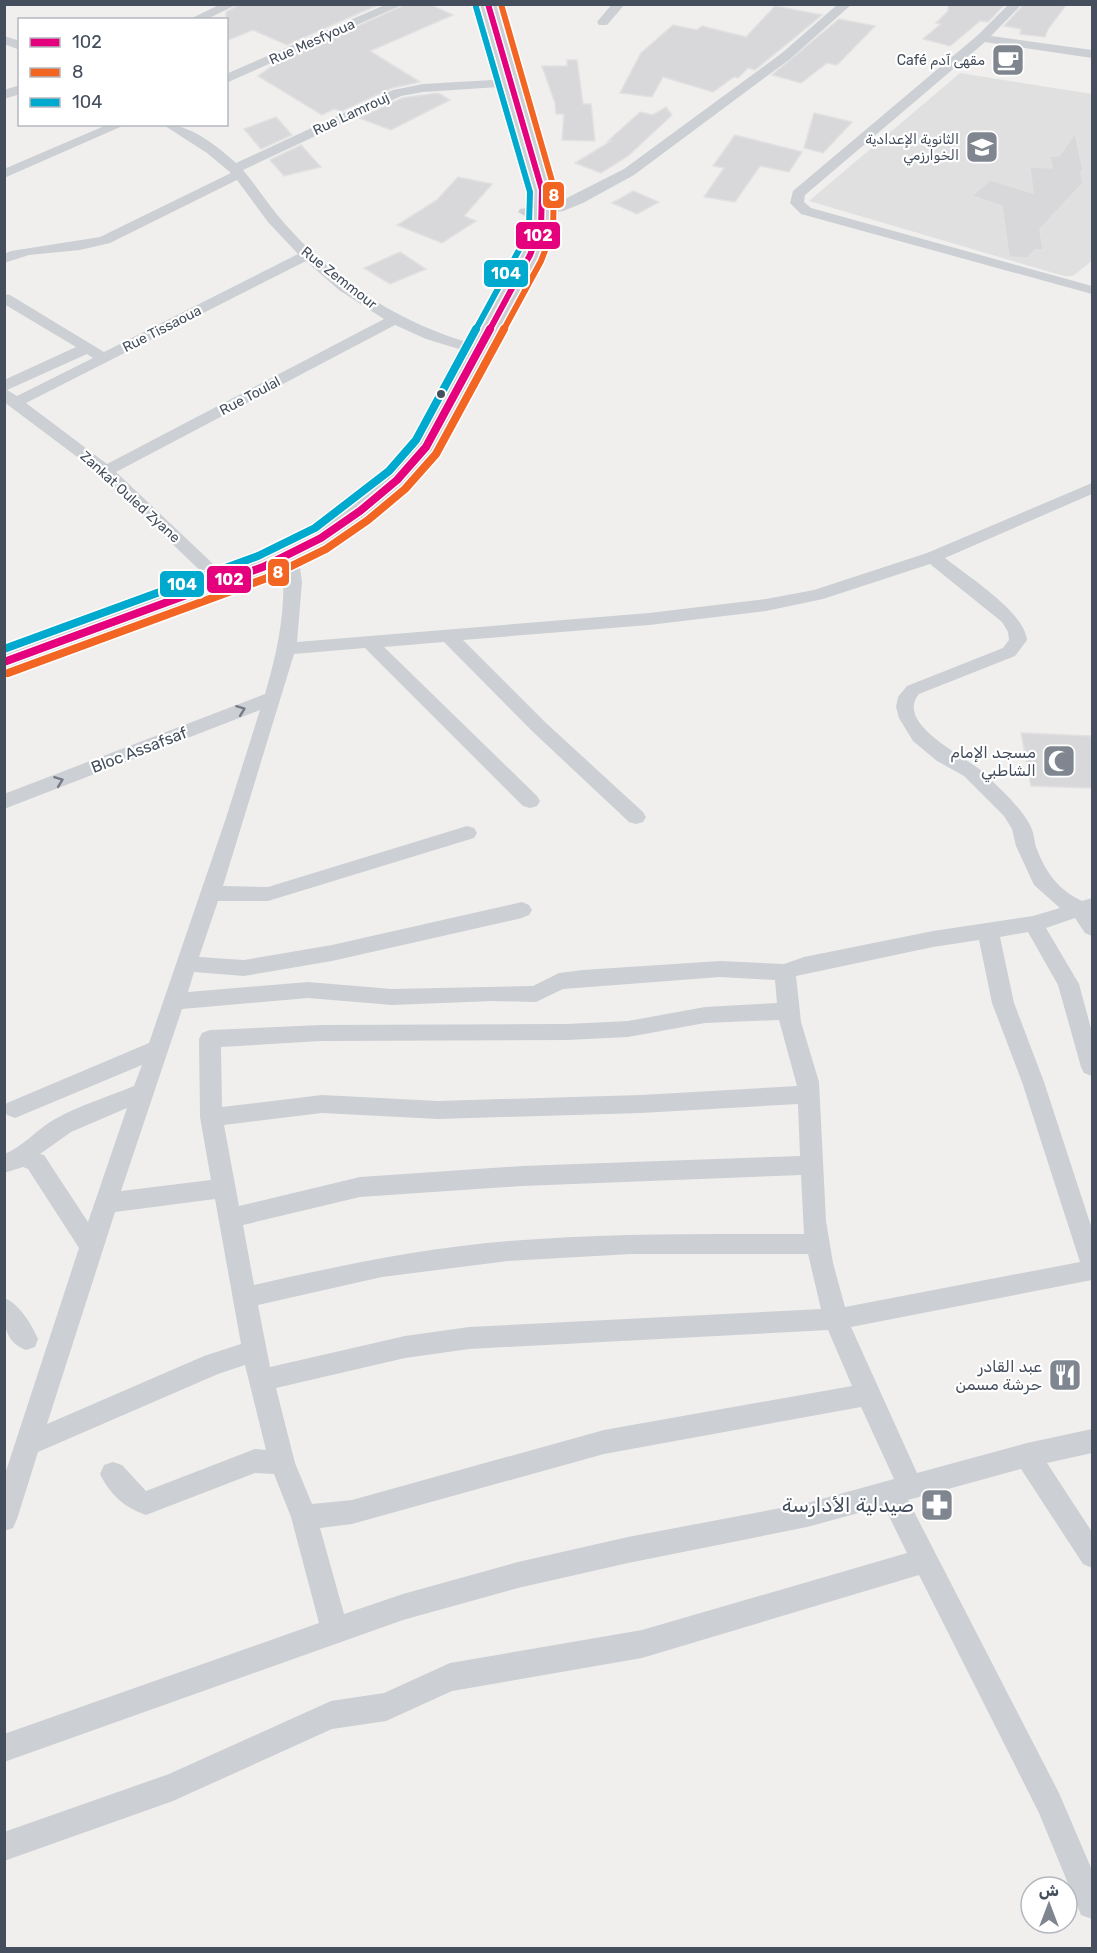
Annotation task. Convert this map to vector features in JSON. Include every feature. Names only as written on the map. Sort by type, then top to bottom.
[{"type":"main road","points":[[4,647],[290,554],[315,534],[380,496],[413,464],[436,430],[472,348],[536,241],[534,211],[542,190],[470,4]]},
{"type":"main road","points":[[488,4],[502,83]]},
{"type":"main road","points":[[4,662],[218,578],[257,555],[315,534]]},
{"type":"street","points":[[199,18],[232,4]]},
{"type":"street","name":"Rue Mesfyoua","points":[[228,78],[398,4]]},
{"type":"street","points":[[603,22],[619,4]]},
{"type":"street","points":[[534,211],[578,200],[629,172],[786,56],[846,4]]},
{"type":"street","points":[[1016,4],[982,38],[798,194],[797,203],[806,211],[1092,290]]},
{"type":"street","points":[[982,38],[1092,54]]},
{"type":"street","points":[[4,39],[18,45]]},
{"type":"street","name":"Rue Lamrouj","points":[[4,259],[29,250],[85,246],[105,240],[397,93],[423,88],[502,83]]},
{"type":"street","points":[[4,174],[116,126]]},
{"type":"street","name":"Rue Zemmour","points":[[171,126],[209,148],[237,172],[269,214],[306,255],[394,320],[423,334],[472,348]]},
{"type":"street","name":"Rue Tissaoua","points":[[11,398],[104,358],[306,255]]},
{"type":"street","points":[[5,298],[104,358]]},
{"type":"street","name":"Rue Toulal","points":[[106,471],[394,320]]},
{"type":"street","points":[[4,386],[87,348]]},
{"type":"street","name":"Zankat Ouled Zyane","points":[[11,398],[106,471],[218,578]]},
{"type":"street","points":[[287,649],[649,619],[817,595],[933,557],[1092,488]]},
{"type":"street","points":[[4,1519],[91,1247],[188,964],[273,698],[287,649],[293,582],[290,554]]},
{"type":"street","points":[[933,557],[1008,618],[1018,631],[1018,640],[1016,647],[1009,652],[913,690],[907,697],[905,707],[908,718],[920,736],[944,756],[970,771],[1011,811],[1022,828],[1026,846],[1041,880],[1064,901],[1086,906]]},
{"type":"street","points":[[449,636],[538,727],[636,817]]},
{"type":"street","points":[[369,642],[530,801]]},
{"type":"street","name":"Bloc Assafsaf","points":[[4,802],[273,698]]},
{"type":"street","points":[[211,893],[268,894],[467,833]]},
{"type":"street","points":[[175,1001],[274,991],[308,990],[392,997],[493,993],[536,994],[559,981],[583,978],[720,969],[785,972],[804,965],[1033,924],[1086,906]]},
{"type":"street","points":[[1086,906],[1092,928]]},
{"type":"street","points":[[188,964],[244,969],[332,953],[522,910]]},
{"type":"street","points":[[1033,924],[1068,984],[1092,1067]]},
{"type":"street","points":[[988,931],[1003,1003],[1033,1082],[1092,1263]]},
{"type":"street","points":[[785,972],[793,1036],[808,1082],[813,1203],[818,1244],[836,1319],[868,1394],[924,1562],[1049,1803],[1092,1904]]},
{"type":"street","points":[[335,1631],[304,1517],[282,1463],[254,1351],[211,1117],[210,1039],[321,1033],[567,1032],[628,1029],[705,1015],[789,1011]]},
{"type":"street","points":[[15,1109],[159,1048]]},
{"type":"street","points":[[14,1161],[50,1131],[144,1092]]},
{"type":"street","points":[[211,1117],[322,1104],[438,1110],[641,1104],[809,1095]]},
{"type":"street","points":[[14,1161],[36,1162],[91,1247]]},
{"type":"street","points":[[231,1218],[360,1187],[522,1176],[812,1165]]},
{"type":"street","points":[[106,1203],[225,1188]]},
{"type":"street","points":[[244,1299],[382,1267],[508,1251],[631,1244],[818,1244]]},
{"type":"street","points":[[261,1380],[405,1347],[469,1338],[836,1319],[1092,1270]]},
{"type":"street","points":[[4,1308],[26,1339]]},
{"type":"street","points":[[29,1444],[213,1364],[254,1351]]},
{"type":"street","points":[[304,1517],[352,1512],[604,1442],[868,1394]]},
{"type":"street","points":[[4,1748],[403,1606],[518,1575],[628,1550],[807,1515],[1027,1455],[1092,1441]]},
{"type":"street","points":[[1027,1455],[1092,1556]]},
{"type":"street","points":[[113,1474],[135,1499],[146,1503],[255,1461],[282,1463]]},
{"type":"street","points":[[4,1847],[173,1787],[331,1715],[386,1707],[450,1677],[642,1644],[924,1562]]},
{"type":"shaded area","name":"الثانوية الإعدادية الخوارزمي","points":[[960,73],[1092,94],[1092,261],[1073,276],[1064,276],[809,201]]},
{"type":"building","points":[[240,4],[380,4],[287,45],[253,30],[228,40],[226,12]]},
{"type":"building","points":[[406,4],[429,4],[453,15],[370,51],[420,82],[392,88],[342,111],[334,109],[322,115],[258,76],[277,63]]},
{"type":"building","points":[[948,4],[1005,4],[988,22],[980,21],[950,46],[923,39],[941,24],[936,23],[948,11]]},
{"type":"building","points":[[1024,4],[1067,4],[1048,29],[1045,37],[1020,34],[1021,29],[1004,26]]},
{"type":"building","points":[[775,6],[822,15],[755,70],[748,68],[738,78],[734,77],[713,92],[663,77],[652,97],[620,93],[641,53],[673,25],[697,30],[702,26],[746,37]]},
{"type":"building","points":[[839,19],[875,26],[837,65],[827,63],[801,83],[772,75]]},
{"type":"building","points":[[567,60],[577,60],[583,104],[591,104],[595,141],[562,140],[564,114],[556,114],[555,103],[542,66],[567,66]]},
{"type":"building","points":[[438,93],[450,100],[391,130],[359,118],[402,98]]},
{"type":"building","points":[[666,107],[672,115],[628,156],[601,173],[575,163],[611,141],[608,141],[640,112],[653,115]]},
{"type":"building","points":[[814,113],[852,122],[823,153],[804,148]]},
{"type":"building","points":[[276,117],[292,135],[261,149],[244,129]]},
{"type":"building","points":[[1075,133],[1083,170],[1081,172],[1083,183],[1040,229],[1043,250],[1035,250],[1028,258],[1009,257],[1002,206],[972,196],[990,180],[1033,193],[1030,167],[1052,168],[1050,156],[1059,156]]},
{"type":"building","points":[[735,135],[802,152],[789,172],[760,166],[735,202],[704,197],[724,168],[713,166]]},
{"type":"building","points":[[301,145],[321,167],[284,176],[270,160]]},
{"type":"building","points":[[458,177],[492,184],[464,216],[476,221],[442,243],[397,225],[437,200]]},
{"type":"building","points":[[633,191],[659,202],[637,214],[612,203]]},
{"type":"building","points":[[400,252],[426,269],[390,284],[364,268]]},
{"type":"building","name":"مسجد الإمام الشاطبي","points":[[1021,733],[1092,736],[1092,788],[1031,786]]},
{"type":"transit line","name":"102","points":[[4,662],[263,567],[321,538],[360,511],[397,480],[426,447],[530,255],[541,228],[542,190],[488,4]]},
{"type":"transit line","name":"8","points":[[8,673],[267,578],[326,549],[368,520],[405,489],[436,454],[541,261],[553,230],[554,188],[501,4]]},
{"type":"transit line","name":"104","points":[[4,649],[258,556],[315,528],[389,471],[416,440],[519,250],[529,225],[530,192],[476,7]]},
{"type":"place","name":"Café مقهى آدم","points":[[1008,60]]},
{"type":"place","name":"الثانوية الإعدادية الخوارزمي","points":[[982,147]]},
{"type":"place","name":"مسجد الإمام الشاطبي","points":[[1059,761]]},
{"type":"place","name":"عبد القادر حرشة مسمن","points":[[1065,1375]]},
{"type":"place","name":"صيدلية الأدارسة","points":[[937,1505]]}]
